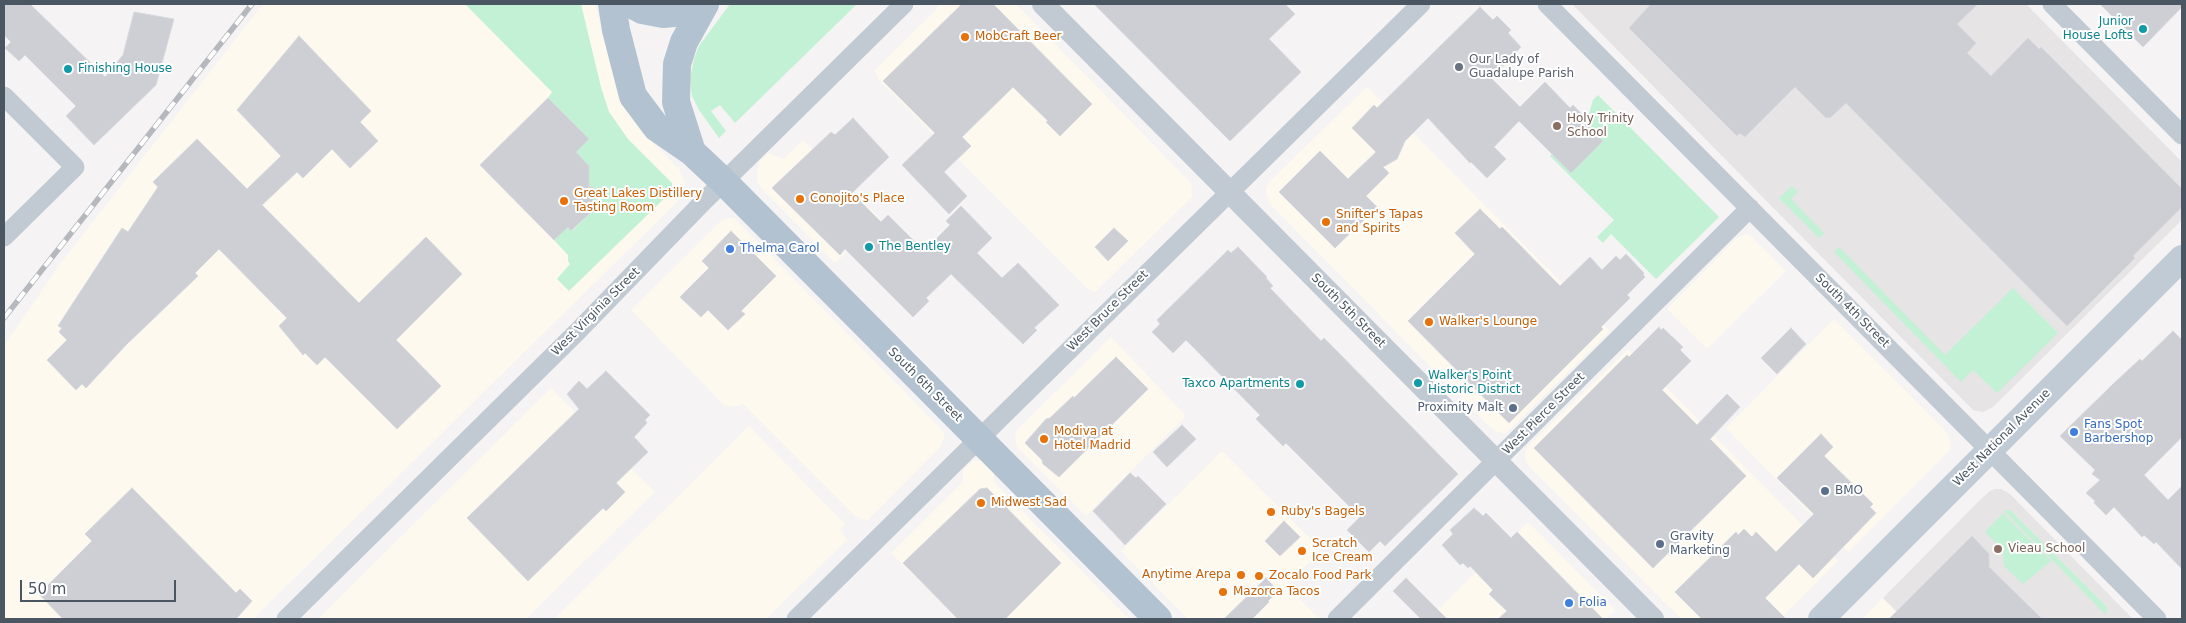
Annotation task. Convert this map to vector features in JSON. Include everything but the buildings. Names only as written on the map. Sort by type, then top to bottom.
[{"type":"main road","name":"South 6th Street","points":[[612,4],[616,30],[633,96],[656,128],[692,152],[724,182],[1158,619]]},
{"type":"main road","points":[[631,4],[642,10],[663,14],[684,12],[705,4]]},
{"type":"main road","name":"South 6th Street","points":[[692,152],[676,102],[677,64],[684,42],[705,4]]},
{"type":"main road","name":"West National Avenue","points":[[1821,619],[2182,258]]},
{"type":"street","name":"West Virginia Street","points":[[286,619],[577,332],[724,182],[904,4]]},
{"type":"street","name":"South 5th Street","points":[[1043,4],[1653,619]]},
{"type":"street","name":"West Bruce Street","points":[[796,619],[1421,4]]},
{"type":"street","name":"South 4th Street","points":[[1546,4],[2157,619]]},
{"type":"street","points":[[2052,4],[2182,135]]},
{"type":"street","points":[[4,96],[75,166],[4,237]]},
{"type":"street","name":"West Pierce Street","points":[[1337,619],[1750,208]]},
{"type":"shaded area","points":[[263,4],[595,4],[619,97],[639,129],[680,170],[685,184],[684,191],[680,199],[253,619],[4,619],[4,346],[60,264]]},
{"type":"shaded area","points":[[938,4],[1016,4],[1191,183],[1192,197],[1095,292],[1087,288],[879,80],[875,70],[938,8]]},
{"type":"shaded area","points":[[1572,4],[2026,4],[2182,162],[2182,220],[1993,407],[1983,412],[1973,410]]},
{"type":"shaded area","points":[[1367,87],[1610,331],[1505,434],[1493,430],[1270,204],[1267,197],[1266,189],[1269,182]]},
{"type":"shaded area","points":[[803,140],[880,219],[835,263],[758,183],[759,162],[768,153],[783,159]]},
{"type":"shaded area","points":[[734,218],[945,435],[940,447],[867,521],[855,516],[743,404],[735,407],[725,406],[631,310],[721,221]]},
{"type":"shaded area","points":[[1746,234],[1750,235],[1786,271],[1707,349],[1667,309],[1738,237]]},
{"type":"shaded area","points":[[1834,319],[1948,434],[1951,445],[1948,452],[1848,552],[1726,428]]},
{"type":"shaded area","points":[[1111,337],[1186,416],[1086,516],[1017,447],[1016,431]]},
{"type":"shaded area","points":[[1628,349],[1838,561],[1780,619],[1681,619],[1530,467],[1525,459],[1526,450],[1529,445]]},
{"type":"shaded area","points":[[551,388],[655,492],[526,619],[318,619]]},
{"type":"shaded area","points":[[749,426],[845,524],[840,529],[847,540],[766,619],[554,619]]},
{"type":"shaded area","points":[[1222,451],[1322,550],[1286,585],[1319,619],[1188,619],[1121,551]]},
{"type":"shaded area","points":[[972,461],[982,461],[994,470],[994,482],[1129,619],[957,619],[891,553],[963,482],[963,470]]},
{"type":"shaded area","name":"Vieau School","points":[[1995,489],[2001,489],[2010,494],[2133,619],[1904,619],[1883,598],[1980,500]]},
{"type":"shaded area","points":[[1528,522],[1615,610],[1606,619],[1428,619]]},
{"type":"shaded area","points":[[1883,598],[1904,619],[1862,619]]},
{"type":"green space","points":[[465,4],[581,4],[609,112],[628,139],[672,183],[673,190],[569,291],[557,279],[570,264],[568,255],[554,240],[568,227],[572,231],[593,210],[593,187],[589,187],[589,166],[576,152],[589,139],[548,98],[552,92]]},
{"type":"green space","points":[[730,4],[857,4],[735,123],[720,105],[711,111],[726,131],[719,138],[699,110],[692,96],[690,79],[699,46]]},
{"type":"green space","points":[[1598,95],[1719,217],[1656,279],[1611,234],[1603,243],[1597,237],[1614,220],[1550,156],[1552,154],[1571,173],[1603,141],[1586,124],[1593,100]]},
{"type":"green space","points":[[1792,186],[1798,192],[1791,199],[1824,233],[1819,238],[1779,198]]},
{"type":"green space","points":[[1839,247],[1945,355],[2013,288],[2058,333],[1997,393],[1973,370],[1961,382],[1834,252]]},
{"type":"green space","points":[[2010,510],[2107,607],[2106,615],[2004,511]]},
{"type":"green space","points":[[2003,513],[2051,561],[2023,584],[2004,566],[2003,550],[1985,532]]},
{"type":"railway","points":[[4,318],[252,4]]},
{"type":"place","name":"Junior House Lofts","points":[[2143,29]]},
{"type":"place","name":"MobCraft Beer","points":[[965,37]]},
{"type":"place","name":"Our Lady of Guadalupe Parish","points":[[1459,67]]},
{"type":"place","name":"Finishing House","points":[[68,69]]},
{"type":"place","name":"Holy Trinity School","points":[[1557,126]]},
{"type":"place","name":"Conojito's Place","points":[[800,199]]},
{"type":"place","name":"Great Lakes Distillery Tasting Room","points":[[564,201]]},
{"type":"place","name":"Snifter's Tapas and Spirits","points":[[1326,222]]},
{"type":"place","name":"The Bentley","points":[[869,247]]},
{"type":"place","name":"Thelma Carol","points":[[730,249]]},
{"type":"place","name":"Walker's Lounge","points":[[1429,322]]},
{"type":"place","name":"Walker's Point Historic District","points":[[1418,383]]},
{"type":"place","name":"Taxco Apartments","points":[[1300,384]]},
{"type":"place","name":"Proximity Malt","points":[[1513,408]]},
{"type":"place","name":"Fans Spot Barbershop","points":[[2074,432]]},
{"type":"place","name":"Modiva at Hotel Madrid","points":[[1044,439]]},
{"type":"place","name":"BMO","points":[[1825,491]]},
{"type":"place","name":"Midwest Sad","points":[[981,503]]},
{"type":"place","name":"Ruby's Bagels","points":[[1271,512]]},
{"type":"place","name":"Gravity Marketing","points":[[1660,544]]},
{"type":"place","name":"Vieau School","points":[[1998,549]]},
{"type":"place","name":"Scratch Ice Cream","points":[[1302,551]]},
{"type":"place","name":"Anytime Arepa","points":[[1241,575]]},
{"type":"place","name":"Zocalo Food Park","points":[[1259,576]]},
{"type":"place","name":"Mazorca Tacos","points":[[1223,592]]},
{"type":"place","name":"Folia","points":[[1569,603]]}]
